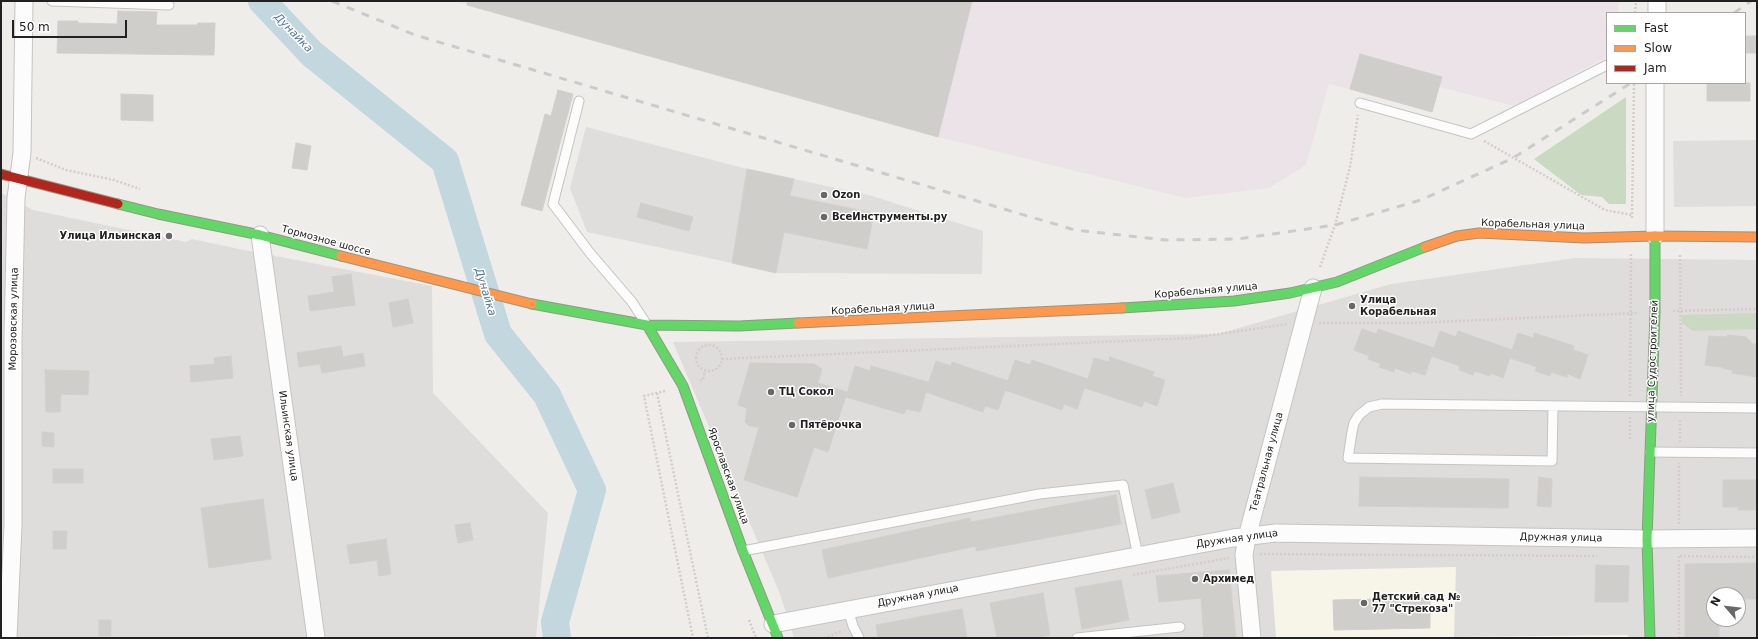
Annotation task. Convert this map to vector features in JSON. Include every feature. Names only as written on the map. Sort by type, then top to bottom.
[{"type":"street","name":"Морозовская улица","points":[[8,638],[7,525],[16,198],[22,153],[24,1]]},
{"type":"street","points":[[1657,1],[1657,12]]},
{"type":"street","name":"улица Судостроителей","points":[[1650,638],[1648,539],[1655,312],[1655,84]]},
{"type":"street","name":"Тормозное шоссе","points":[[1,174],[158,214],[260,235],[520,302],[647,325]]},
{"type":"street","name":"Корабельная улица","points":[[647,325],[739,326],[1156,307],[1261,297],[1313,288],[1343,280],[1430,245],[1457,236],[1479,233],[1584,238],[1655,236],[1757,237]]},
{"type":"street","name":"Ильинская улица","points":[[260,235],[316,638]]},
{"type":"street","name":"Театральная улица","points":[[1252,638],[1244,555],[1247,537],[1313,288]]},
{"type":"street","name":"Ярославская улица","points":[[647,325],[683,386],[743,551],[775,631]]},
{"type":"street","name":"Дружная улица","points":[[775,631],[848,610],[1233,538],[1276,533],[1648,539],[1757,538]]},
{"type":"lane","points":[[52,1],[169,5]]},
{"type":"lane","points":[[1360,103],[1471,134],[1606,66]]},
{"type":"lane","points":[[579,101],[553,204],[590,253],[632,302],[647,325]]},
{"type":"lane","points":[[1553,406],[1552,461],[1348,458],[1354,423],[1359,415],[1369,407],[1382,404],[1757,408]]},
{"type":"lane","points":[[1650,452],[1757,453]]},
{"type":"lane","points":[[743,551],[1039,494],[1123,485],[1138,556]]},
{"type":"lane","points":[[848,610],[859,638]]},
{"type":"lane","points":[[1077,638],[1180,627]]},
{"type":"path","points":[[1636,1],[1636,12]]},
{"type":"path","points":[[1630,446],[1630,313],[1634,84]]},
{"type":"path","points":[[1313,288],[1335,225],[1350,167],[1360,103]]},
{"type":"path","points":[[1471,134],[1605,210],[1632,215]]},
{"type":"path","points":[[22,153],[66,170],[114,180],[142,190]]},
{"type":"path","points":[[1679,638],[1679,453],[1681,408],[1679,311],[1680,236]]},
{"type":"path","points":[[722,359],[1191,338],[1284,324],[1303,323],[1414,323],[1757,309]]},
{"type":"path","points":[[708,346],[716,348],[721,353],[722,359],[719,367],[712,371],[705,371],[699,367],[696,359],[698,352],[703,347],[708,346]]},
{"type":"path","points":[[657,393],[708,638]]},
{"type":"path","points":[[644,396],[693,638]]},
{"type":"path","points":[[1128,576],[1244,555],[1600,556]]},
{"type":"path","points":[[1648,556],[1757,557]]},
{"type":"path","points":[[824,638],[853,626]]},
{"type":"shaded area","points":[[454,1],[1619,1],[1618,12],[1606,12],[1606,58],[1514,106],[1439,87],[1432,112],[1329,84],[1306,165],[1269,188],[1185,198],[938,137]]},
{"type":"shaded area","points":[[586,127],[747,169],[732,263],[587,232],[570,188]]},
{"type":"shaded area","points":[[1757,140],[1757,206],[1674,207],[1673,141]]},
{"type":"shaded area","points":[[794,179],[869,195],[983,231],[982,274],[776,273]],"holes":[[[809,200],[874,213],[867,249]]]},
{"type":"shaded area","points":[[1,193],[33,210],[186,242],[192,239],[432,286],[433,393],[548,513],[536,638],[1,638]]},
{"type":"shaded area","points":[[1575,258],[1757,260],[1757,638],[794,638],[780,594],[673,342],[1218,334],[1391,284]]},
{"type":"shaded area","name":"Детский сад № 77 \"Стрекоза\"","points":[[1456,567],[1454,637],[1628,635],[1628,638],[1276,638],[1271,571]]},
{"type":"green space","points":[[1626,97],[1626,204],[1609,204],[1602,197],[1581,195],[1534,159]]},
{"type":"green space","points":[[1757,313],[1757,329],[1693,331],[1682,323],[1681,315]]},
{"type":"building","points":[[468,1],[972,1],[938,137],[467,5]]},
{"type":"building","points":[[118,11],[157,12],[156,25],[197,25],[198,23],[215,23],[214,55],[57,53],[58,21],[117,24]]},
{"type":"building","points":[[1746,36],[1757,36],[1757,53],[1746,53]]},
{"type":"building","points":[[1360,54],[1442,77],[1432,112],[1350,89]]},
{"type":"building","points":[[1750,83],[1750,101],[1707,101],[1707,84]]},
{"type":"building","points":[[558,90],[573,94],[542,211],[521,205],[545,114],[551,116]]},
{"type":"building","points":[[121,94],[153,95],[153,121],[121,120]]},
{"type":"building","points":[[296,143],[311,146],[307,170],[292,168]]},
{"type":"building","points":[[747,169],[794,179],[790,196],[874,213],[867,249],[784,232],[776,273],[732,263]]},
{"type":"building","points":[[641,203],[693,217],[689,231],[637,217]]},
{"type":"building","points":[[351,274],[355,305],[310,311],[308,296],[334,292],[332,277]]},
{"type":"building","points":[[408,299],[413,323],[393,327],[389,303]]},
{"type":"building","points":[[1362,329],[1377,334],[1378,329],[1434,348],[1440,331],[1456,337],[1458,331],[1512,350],[1518,333],[1533,338],[1534,333],[1574,346],[1573,350],[1588,355],[1580,379],[1568,374],[1567,377],[1551,372],[1550,376],[1535,371],[1537,367],[1510,358],[1511,354],[1503,378],[1491,373],[1490,376],[1475,371],[1473,375],[1459,370],[1460,366],[1432,356],[1425,375],[1411,371],[1411,374],[1395,368],[1394,372],[1379,367],[1381,364],[1368,359],[1369,356],[1354,350]]},
{"type":"building","points":[[1728,335],[1746,337],[1753,344],[1757,344],[1757,377],[1732,373],[1732,370],[1722,367],[1705,365],[1709,336],[1727,337]]},
{"type":"building","points":[[341,346],[343,357],[363,353],[365,366],[322,373],[320,364],[299,367],[297,353]]},
{"type":"building","points":[[231,356],[233,378],[191,382],[190,366],[215,364],[214,358]]},
{"type":"building","points":[[1110,357],[1154,372],[1152,376],[1165,380],[1157,406],[1144,401],[1142,407],[1085,388],[1086,383],[1077,409],[1064,404],[1062,410],[1005,390],[998,410],[985,406],[983,412],[926,392],[920,412],[906,409],[904,414],[846,397],[855,366],[870,371],[871,366],[928,382],[927,387],[936,361],[951,366],[952,362],[1008,381],[1015,360],[1030,365],[1032,360],[1088,379],[1094,358],[1109,362]]},
{"type":"building","points":[[750,363],[814,364],[822,369],[818,383],[847,392],[828,452],[814,447],[797,497],[744,480],[759,427],[749,426],[745,422],[747,408],[738,405]]},
{"type":"building","points":[[45,370],[89,371],[88,395],[61,394],[60,412],[46,412]]},
{"type":"building","points":[[42,432],[54,433],[54,447],[42,446]]},
{"type":"building","points":[[240,436],[243,456],[214,460],[211,439]]},
{"type":"building","points":[[53,469],[83,469],[83,483],[53,483]]},
{"type":"building","points":[[1360,477],[1509,479],[1508,508],[1359,506]]},
{"type":"building","points":[[1539,477],[1552,479],[1551,507],[1537,506]]},
{"type":"building","points":[[1723,480],[1757,480],[1757,510],[1738,510],[1738,507],[1723,507]]},
{"type":"building","points":[[1173,483],[1180,512],[1152,519],[1145,490]]},
{"type":"building","points":[[1116,495],[1121,524],[976,551],[976,546],[828,578],[822,550],[970,518],[971,522]]},
{"type":"building","points":[[263,499],[271,559],[209,568],[201,508]]},
{"type":"building","points":[[470,523],[473,540],[458,543],[455,525]]},
{"type":"building","points":[[53,531],[67,531],[66,549],[53,549]]},
{"type":"building","points":[[386,539],[391,574],[379,576],[377,560],[350,564],[347,545]]},
{"type":"building","points":[[1757,563],[1757,599],[1746,599],[1746,587],[1706,587],[1706,627],[1719,627],[1719,638],[1685,638],[1685,564]]},
{"type":"building","points":[[1596,565],[1629,566],[1628,602],[1595,602]]},
{"type":"building","points":[[1229,570],[1236,638],[1204,638],[1201,598],[1159,602],[1156,576]]},
{"type":"building","points":[[1121,580],[1129,620],[1082,629],[1075,588]]},
{"type":"building","points":[[1043,593],[1050,635],[1034,638],[997,638],[990,603]]},
{"type":"building","points":[[1430,598],[1430,628],[1334,630],[1333,600]]},
{"type":"building","points":[[962,609],[967,638],[878,638],[876,625]]},
{"type":"building","points":[[99,620],[111,620],[111,636],[99,636]]},
{"type":"waterway","name":"Дунайка","points":[[262,1],[312,54],[445,161],[498,334],[547,395],[592,490],[555,622],[557,638]]},
{"type":"railway","points":[[332,1],[415,35],[1075,230],[1166,240],[1238,239],[1335,225],[1421,200],[1513,158],[1629,84]]},
{"type":"railway","points":[[1735,12],[1751,1]]},
{"type":"traffic: fast","points":[[118,204],[158,214],[260,235],[341,256]]},
{"type":"traffic: fast","points":[[1650,638],[1647,539],[1655,312],[1655,236]]},
{"type":"traffic: fast","points":[[1122,308],[1234,301],[1290,293],[1337,282],[1425,247]]},
{"type":"traffic: fast","points":[[532,304],[647,325],[739,326],[798,323]]},
{"type":"traffic: fast","points":[[647,325],[683,386],[743,551],[778,638]]},
{"type":"traffic: slow","points":[[1425,247],[1457,236],[1479,233],[1584,238],[1655,236],[1757,237]]},
{"type":"traffic: slow","points":[[341,256],[532,304]]},
{"type":"traffic: slow","points":[[798,323],[1122,308]]},
{"type":"traffic: jam","points":[[1,174],[118,204]]},
{"type":"place","name":"Ozon","points":[[824,195]]},
{"type":"place","name":"ВсеИнструменты.ру","points":[[824,217]]},
{"type":"place","name":"Улица Ильинская","points":[[169,236]]},
{"type":"place","name":"Улица Корабельная","points":[[1352,306]]},
{"type":"place","name":"ТЦ Сокол","points":[[771,392]]},
{"type":"place","name":"Пятёрочка","points":[[792,425]]},
{"type":"place","name":"Архимед","points":[[1195,579]]},
{"type":"place","name":"Детский сад № 77 \"Стрекоза\"","points":[[1364,603]]}]
